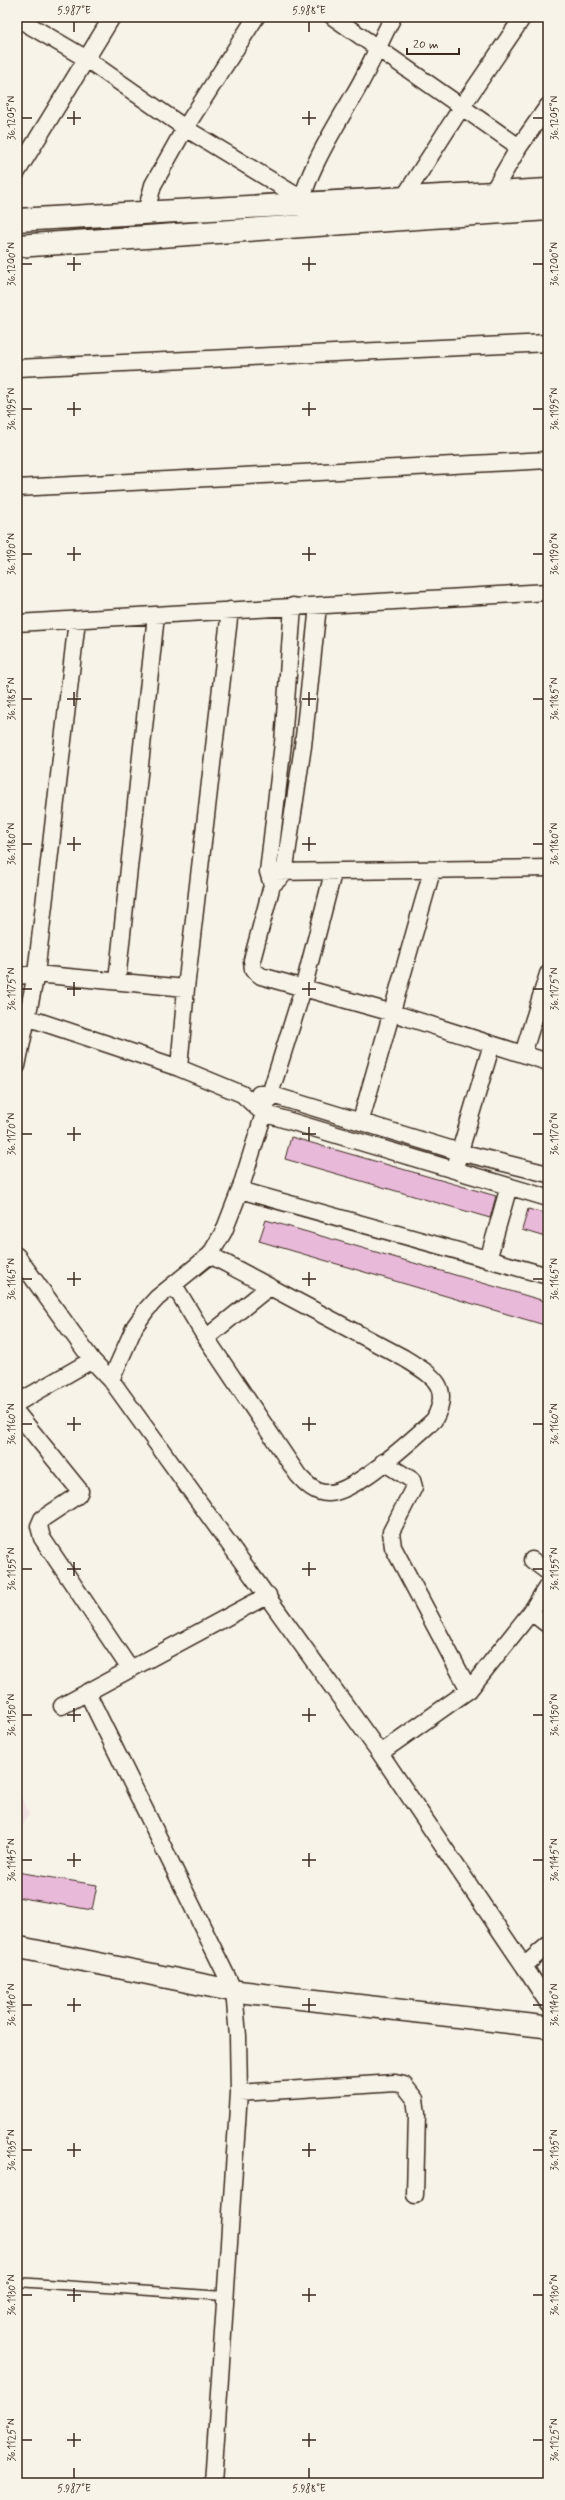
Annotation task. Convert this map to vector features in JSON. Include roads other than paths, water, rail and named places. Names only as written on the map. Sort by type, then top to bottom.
[{"type":"main road","points":[[17,220],[302,201],[548,190]]},
{"type":"main road","points":[[17,246],[298,225],[548,209]]},
{"type":"street","points":[[18,169],[85,58],[112,17]]},
{"type":"street","points":[[146,212],[153,185],[185,128],[256,17]]},
{"type":"street","points":[[333,17],[519,148]]},
{"type":"street","points":[[298,225],[302,201],[338,122],[357,90],[393,17]]},
{"type":"street","points":[[404,197],[461,108],[523,17]]},
{"type":"street","points":[[17,18],[85,58],[185,128],[302,201]]},
{"type":"street","points":[[492,193],[519,148],[548,106]]},
{"type":"street","points":[[17,368],[548,343]]},
{"type":"street","points":[[17,488],[548,460]]},
{"type":"street","points":[[17,623],[548,592]]},
{"type":"street","points":[[293,606],[283,743],[270,878],[252,965],[253,970],[261,976],[393,1013],[548,1062]]},
{"type":"street","points":[[284,874],[303,746],[318,606]]},
{"type":"street","points":[[179,1068],[186,988],[230,610]]},
{"type":"street","points":[[117,981],[156,615]]},
{"type":"street","points":[[17,1066],[22,1015],[36,974],[77,620]]},
{"type":"street","points":[[270,878],[284,874],[548,868]]},
{"type":"street","points":[[361,1120],[393,1013],[432,871]]},
{"type":"street","points":[[111,1380],[135,1326],[157,1298],[210,1255],[224,1231],[240,1190],[303,989],[333,873]]},
{"type":"street","points":[[17,976],[36,974],[186,988]]},
{"type":"street","points":[[523,1054],[548,974]]},
{"type":"street","points":[[22,1015],[179,1068],[242,1094],[263,1113],[547,1196]]},
{"type":"street","points":[[454,1170],[492,1044]]},
{"type":"street","points":[[242,1094],[269,1094],[361,1120],[460,1152],[548,1174]]},
{"type":"street","points":[[488,1260],[509,1186]]},
{"type":"street","points":[[240,1190],[548,1276]]},
{"type":"street","points":[[174,1285],[206,1338],[306,1485],[328,1493],[338,1491],[354,1484],[434,1420],[440,1408],[440,1386],[435,1377],[404,1358],[210,1255]]},
{"type":"street","points":[[17,1256],[92,1360],[111,1380],[268,1595],[380,1753],[548,2003]]},
{"type":"street","points":[[206,1338],[269,1287]]},
{"type":"street","points":[[17,1403],[92,1360]]},
{"type":"street","points":[[17,1413],[80,1491],[78,1495],[42,1519],[40,1526],[42,1538],[130,1669]]},
{"type":"street","points":[[383,1462],[412,1480],[414,1487],[392,1532],[393,1546],[469,1690]]},
{"type":"street","points":[[532,1560],[548,1572]]},
{"type":"street","points":[[380,1753],[469,1690],[531,1612],[548,1585]]},
{"type":"street","points":[[62,1706],[268,1595]]},
{"type":"street","points":[[531,1612],[548,1625]]},
{"type":"street","points":[[87,1692],[234,1991],[238,2036],[239,2093],[224,2296],[213,2483]]},
{"type":"street","points":[[524,1966],[548,1945]]},
{"type":"street","points":[[17,1947],[234,1991],[548,2027]]},
{"type":"street","points":[[239,2093],[395,2083],[404,2085],[415,2099],[417,2114],[415,2195]]},
{"type":"lane","points":[[17,2282],[224,2296]]}]
